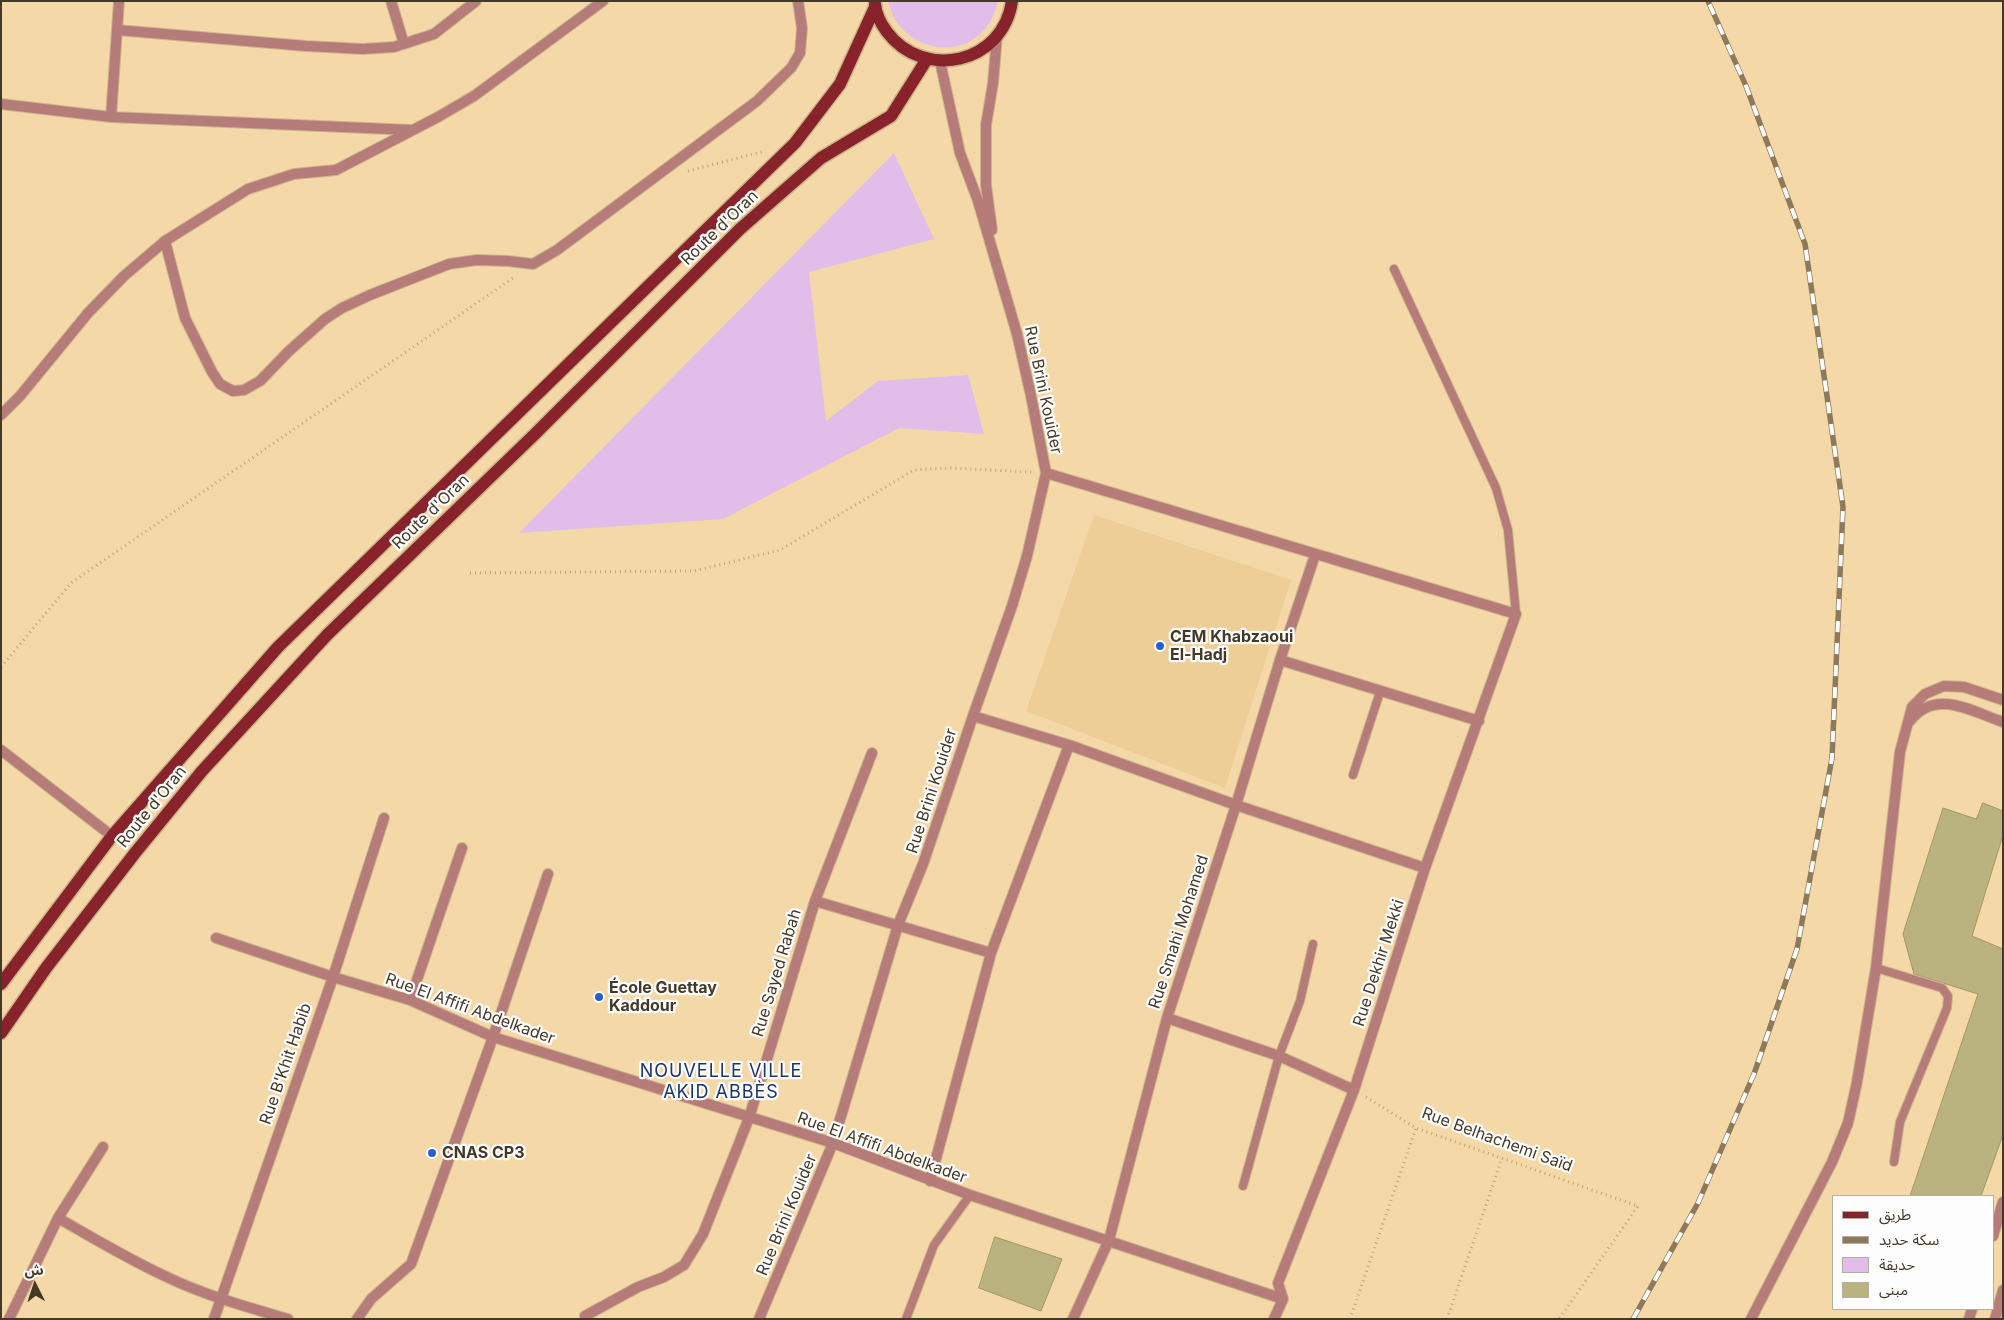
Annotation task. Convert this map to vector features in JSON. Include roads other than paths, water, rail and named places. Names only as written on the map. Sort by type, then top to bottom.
[{"type":"main road","points":[[875,4],[882,25],[893,40],[909,52],[933,60],[956,60],[971,55],[985,47],[997,36],[1005,23],[1012,1]]},
{"type":"main road","name":"Route d'Oran","points":[[1,984],[112,836],[278,647],[795,143],[840,84],[875,4]]},
{"type":"main road","name":"Route d'Oran","points":[[1,1033],[52,961],[202,771],[321,642],[535,434],[740,229],[821,158],[891,116],[933,60]]},
{"type":"street","points":[[111,117],[118,1]]},
{"type":"street","points":[[391,1],[404,44]]},
{"type":"street","points":[[117,30],[363,49],[394,47],[434,34],[476,1]]},
{"type":"street","points":[[1,415],[20,396],[88,313],[124,276],[164,241],[248,189],[294,174],[336,170],[414,130],[474,96],[603,1]]},
{"type":"street","points":[[164,241],[185,318],[212,372],[220,384],[233,391],[244,390],[260,381],[289,351],[325,319],[342,308],[397,283],[449,264],[485,260],[533,264],[557,250],[757,101],[790,68],[800,53],[802,28],[798,1]]},
{"type":"street","points":[[996,260],[986,185],[986,125],[994,83],[997,36]]},
{"type":"street","points":[[933,60],[960,154],[996,260]]},
{"type":"street","points":[[1,104],[111,117],[414,130]]},
{"type":"street","name":"Rue Brini Kouider","points":[[759,1319],[833,1143],[898,925],[924,864],[1012,606],[1027,556],[1046,473],[1031,396],[996,260]]},
{"type":"street","points":[[1046,473],[1516,614]]},
{"type":"street","name":"Rue Smahi Mohamed","points":[[1074,1319],[1109,1240],[1167,1018],[1315,555]]},
{"type":"street","name":"Rue Dekhir Mekki","points":[[1274,1319],[1283,1299],[1278,1283],[1354,1090],[1425,868],[1516,614]]},
{"type":"street","points":[[1280,660],[1380,692],[1479,720]]},
{"type":"street","points":[[1751,1319],[1832,1162],[1843,1136],[1853,1102],[1876,968],[1900,752],[1912,707],[1925,694],[1939,688],[1954,685],[2003,700]]},
{"type":"street","points":[[1906,725],[1922,708],[1938,703],[1953,705],[2003,722]]},
{"type":"street","points":[[973,716],[1069,745],[1236,805],[1425,868]]},
{"type":"street","points":[[930,1181],[991,953],[1069,745]]},
{"type":"street","points":[[1,750],[112,836]]},
{"type":"street","name":"Rue Sayed Rabah","points":[[586,1317],[638,1287],[664,1278],[684,1265],[703,1234],[749,1118],[816,900],[872,753]]},
{"type":"street","name":"Rue B'Khit Habib","points":[[214,1319],[333,977],[384,818]]},
{"type":"street","points":[[410,1000],[462,848]]},
{"type":"street","points":[[356,1319],[371,1299],[411,1264],[493,1037],[548,874]]},
{"type":"street","points":[[816,900],[991,953]]},
{"type":"street","name":"Rue El Affifi Abdelkader","points":[[216,938],[333,977],[410,1000],[493,1037],[833,1143],[970,1195],[1283,1299]]},
{"type":"street","points":[[1167,1018],[1279,1056],[1354,1090]]},
{"type":"street","points":[[10,1319],[14,1307],[58,1218],[103,1147]]},
{"type":"street","points":[[1994,1233],[2003,1202]]},
{"type":"street","points":[[58,1218],[150,1269],[220,1299],[288,1319]]},
{"type":"street","points":[[1994,1319],[2003,1290]]},
{"type":"lane","points":[[1394,269],[1496,488],[1508,530],[1516,614]]},
{"type":"lane","points":[[1353,775],[1380,692]]},
{"type":"lane","points":[[1243,1186],[1279,1056],[1300,1001],[1313,944]]},
{"type":"lane","points":[[1876,968],[1942,988],[1948,996],[1947,1008],[1900,1122],[1894,1162]]},
{"type":"lane","points":[[906,1319],[934,1245],[970,1195]]},
{"type":"railway","points":[[1633,1319],[1698,1203],[1754,1074],[1797,949],[1832,758],[1843,507],[1805,244],[1746,86],[1708,1]]},
{"type":"place","name":"CEM Khabzaoui El-Hadj","points":[[1160,646]]},
{"type":"place","name":"École Guettay Kaddour","points":[[599,997]]},
{"type":"place","name":"CNAS CP3","points":[[432,1153]]},
{"type":"district","name":"NOUVELLE VILLE AKID ABBÈS","points":[[721,1082]]}]
